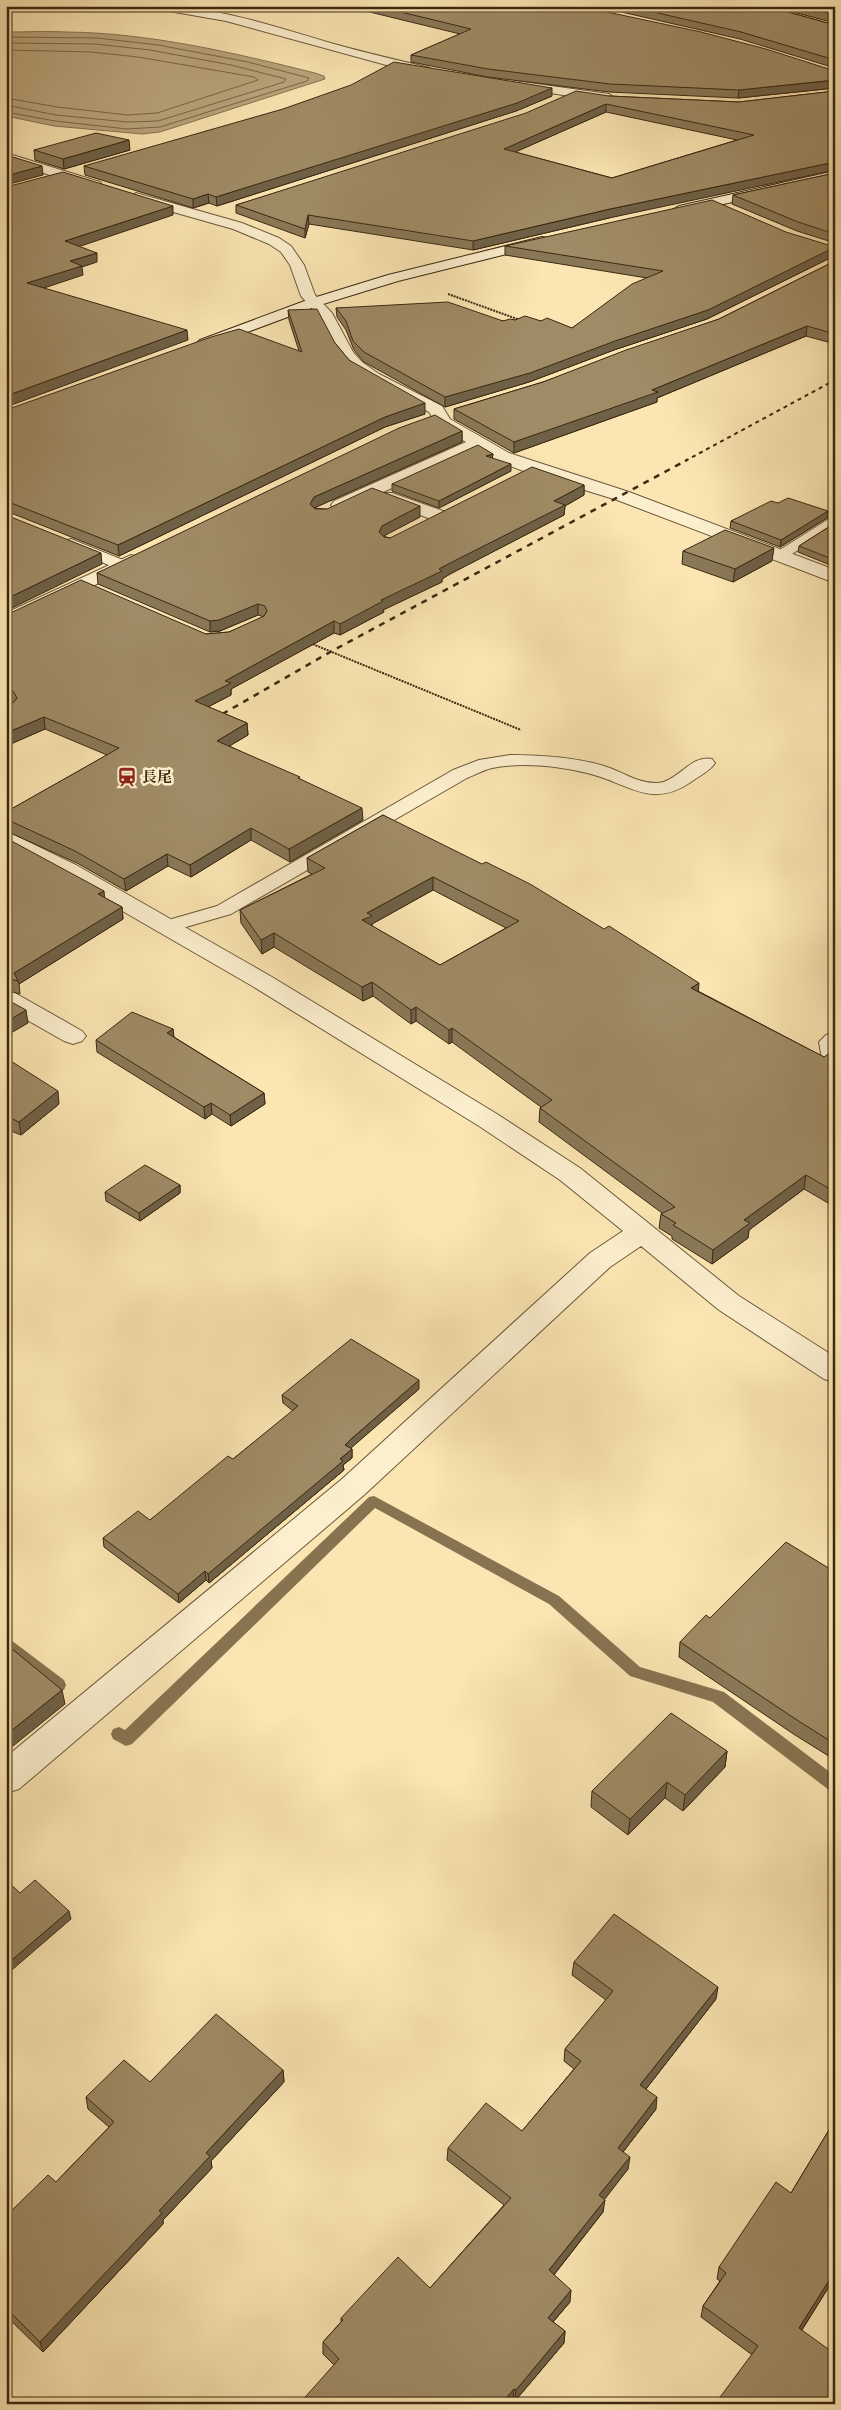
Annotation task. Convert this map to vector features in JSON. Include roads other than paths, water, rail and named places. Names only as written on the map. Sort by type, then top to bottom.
[{"type":"street","points":[[161,6],[227,17],[335,46],[388,64],[436,72]]},
{"type":"street","points":[[376,71],[388,64]]},
{"type":"street","points":[[504,84],[624,99]]},
{"type":"street","points":[[548,104],[574,93]]},
{"type":"street","points":[[6,157],[204,217],[261,236],[286,248],[297,262],[307,296],[315,302],[336,331],[345,352],[357,366],[436,409],[431,419]]},
{"type":"street","points":[[40,182],[84,170]]},
{"type":"street","points":[[664,213],[835,175]]},
{"type":"street","points":[[713,202],[733,210]]},
{"type":"street","points":[[204,217],[232,208]]},
{"type":"street","points":[[187,349],[315,302],[393,278],[557,237]]},
{"type":"street","points":[[431,419],[456,411]]},
{"type":"street","points":[[431,419],[443,422],[478,444],[532,468],[623,496],[835,577]]},
{"type":"street","points":[[321,514],[478,444]]},
{"type":"street","points":[[515,477],[532,468]]},
{"type":"street","points":[[370,491],[440,516]]},
{"type":"street","points":[[423,525],[457,507]]},
{"type":"street","points":[[6,620],[148,552]]},
{"type":"street","points":[[6,838],[68,870],[263,982],[488,1120],[570,1174],[729,1303],[835,1370]]},
{"type":"street","points":[[6,998],[73,1036]]},
{"type":"street","points":[[835,1040],[832,1042],[835,1059]]},
{"type":"street","points":[[6,1778],[353,1488],[600,1260],[642,1232]]},
{"type":"lane","points":[[778,556],[835,520]]},
{"type":"lane","points":[[60,539],[122,565]]},
{"type":"lane","points":[[82,584],[100,592]]},
{"type":"lane","points":[[166,927],[224,910],[460,774],[486,764],[515,760],[582,767],[598,770],[645,788],[658,789],[674,784],[706,763]]},
{"type":"water","points":[[6,32],[98,33],[161,40],[192,45],[315,73],[324,76],[325,79],[160,132],[142,134],[54,126],[6,116]]},
{"type":"waterway","points":[[119,1734],[126,1739],[374,1501],[554,1600],[635,1672],[718,1697],[835,1785]]},
{"type":"waterway","points":[[6,1644],[58,1685]]},
{"type":"railway","points":[[685,461],[835,380]]},
{"type":"railway","points":[[212,720],[332,651],[687,460]]},
{"type":"place","name":"長尾","points":[[127,777]]}]
